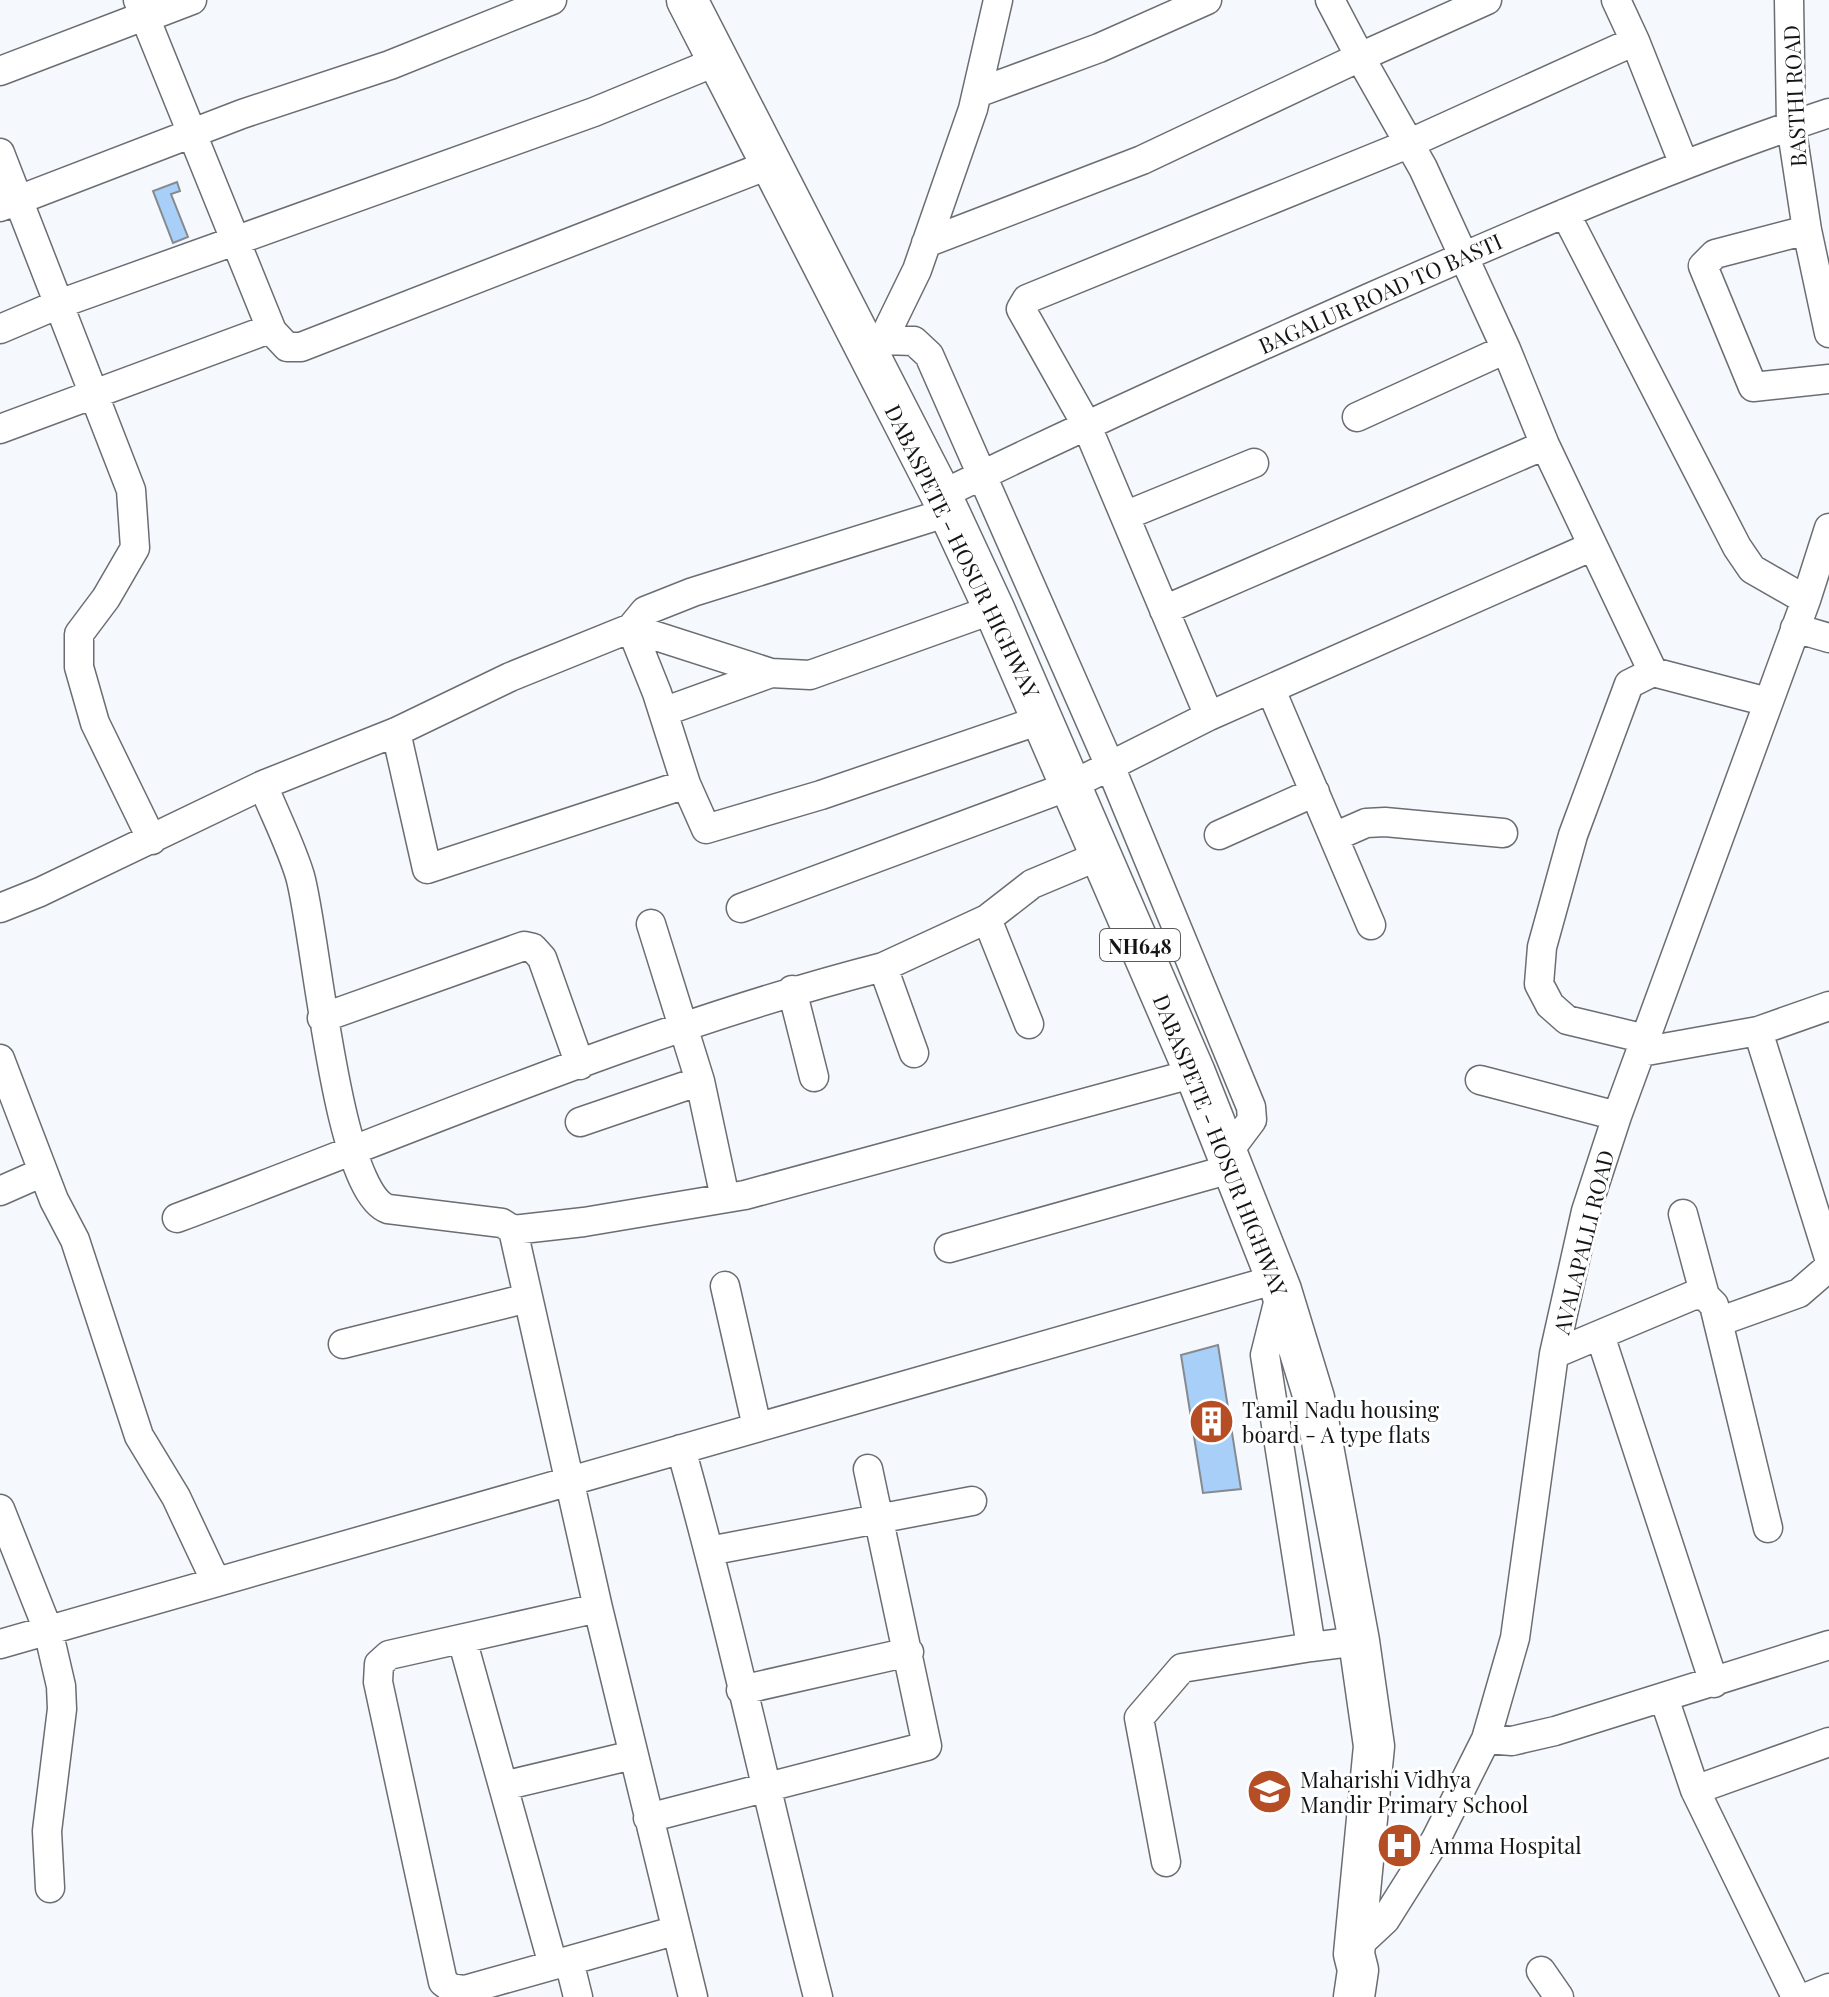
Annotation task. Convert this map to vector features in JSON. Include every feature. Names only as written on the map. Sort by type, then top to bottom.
[{"type":"highway","name":"DABASPETE - HOSUR HIGHWAY","points":[[687,0],[771,164],[877,351],[1072,785],[1195,1073],[1279,1284],[1314,1398],[1359,1641],[1374,1746],[1354,1951]]},
{"type":"highway","name":"NH648","points":[[1337,1997],[1343,1965],[1354,1951]]},
{"type":"highway","name":"NH648","points":[[1354,1951],[1358,1970],[1354,1997]]},
{"type":"street","points":[[0,71],[142,11],[192,0]]},
{"type":"street","points":[[9,203],[193,133],[390,65],[552,0]]},
{"type":"street","points":[[877,351],[926,243],[977,93],[998,0]]},
{"type":"street","points":[[977,93],[1099,48],[1207,0]]},
{"type":"street","points":[[1330,0],[1423,168],[1506,349],[1545,445],[1653,672]]},
{"type":"street","points":[[926,243],[1142,160],[1487,0]]},
{"type":"street","points":[[1616,0],[1683,162]]},
{"type":"street","name":"BASTHI ROAD","points":[[1789,0],[1791,125],[1807,230],[1825,288],[1829,333]]},
{"type":"street","points":[[142,11],[272,331],[287,347],[301,347],[771,164]]},
{"type":"street","points":[[1209,716],[1127,515],[1086,424],[1021,309],[1027,299],[1408,144],[1635,41]]},
{"type":"street","points":[[0,329],[59,304],[594,112],[720,60]]},
{"type":"street","name":"BAGALUR ROAD TO BASTI","points":[[0,908],[152,840],[263,785],[396,732],[510,677],[631,628],[645,611],[945,504],[984,474],[1086,424],[1464,256],[1683,162],[1829,113]]},
{"type":"street","points":[[0,153],[9,203],[59,304],[131,490],[135,548],[106,598],[79,634],[79,667],[95,723],[152,840]]},
{"type":"street","points":[[1565,213],[1737,547],[1752,569],[1806,600]]},
{"type":"street","points":[[1807,230],[1715,254],[1703,266],[1753,387],[1829,379]]},
{"type":"street","points":[[0,429],[272,331]]},
{"type":"street","points":[[877,351],[914,341],[929,355],[1110,766],[1251,1107],[1252,1120],[1231,1160],[949,1248]]},
{"type":"street","points":[[1357,417],[1506,349]]},
{"type":"street","points":[[1164,610],[1545,445]]},
{"type":"street","points":[[1127,515],[1254,463]]},
{"type":"street","name":"AVALAPALLI ROAD","points":[[1354,1951],[1385,1920],[1427,1853],[1486,1739],[1515,1638],[1554,1354],[1586,1211],[1617,1116],[1806,600],[1829,528]]},
{"type":"street","points":[[741,908],[1072,785],[1209,716],[1593,546]]},
{"type":"street","points":[[631,628],[771,673],[810,675],[994,609]]},
{"type":"street","points":[[631,628],[686,784],[706,829],[821,795],[1043,719]]},
{"type":"street","points":[[1795,628],[1829,638]]},
{"type":"street","points":[[1768,702],[1653,672],[1629,684],[1573,835],[1542,947],[1539,984],[1550,1005],[1567,1020],[1643,1045],[1758,1031],[1829,1006]]},
{"type":"street","points":[[663,712],[771,673]]},
{"type":"street","points":[[1271,690],[1371,925]]},
{"type":"street","points":[[396,732],[427,869],[686,784]]},
{"type":"street","points":[[263,785],[300,876],[322,1018],[353,1152],[379,1206],[502,1223],[513,1230],[584,1222],[725,1198],[1195,1073]]},
{"type":"street","points":[[1219,835],[1315,792]]},
{"type":"street","points":[[1334,837],[1366,823],[1385,822],[1503,833]]},
{"type":"street","points":[[177,1218],[580,1065],[792,990],[883,967],[987,919],[1032,884],[1101,855]]},
{"type":"street","points":[[987,919],[1029,1024]]},
{"type":"street","points":[[651,924],[681,1030],[700,1081],[725,1198]]},
{"type":"street","points":[[322,1018],[524,946],[533,948],[542,958],[580,1065]]},
{"type":"street","points":[[883,967],[914,1053]]},
{"type":"street","points":[[792,990],[814,1077]]},
{"type":"street","points":[[1758,1031],[1829,1258]]},
{"type":"street","points":[[1,1066],[43,1172],[75,1240],[139,1436],[176,1497],[216,1582]]},
{"type":"street","points":[[1480,1080],[1617,1116]]},
{"type":"street","points":[[580,1122],[700,1081]]},
{"type":"street","points":[[0,1191],[43,1172]]},
{"type":"street","points":[[1683,1214],[1705,1296],[1714,1305],[1768,1528]]},
{"type":"street","points":[[513,1230],[598,1608],[674,1931],[693,1997]]},
{"type":"street","points":[[1718,1322],[1799,1293],[1829,1267]]},
{"type":"street","points":[[0,1644],[757,1427],[1279,1284],[1265,1355],[1311,1647]]},
{"type":"street","points":[[725,1286],[757,1427]]},
{"type":"street","points":[[1554,1354],[1694,1295],[1705,1296]]},
{"type":"street","points":[[343,1344],[528,1298]]},
{"type":"street","points":[[1600,1335],[1714,1683]]},
{"type":"street","points":[[681,1449],[709,1551],[764,1788],[818,1997]]},
{"type":"street","points":[[648,1818],[927,1746],[868,1469]]},
{"type":"street","points":[[709,1551],[972,1501]]},
{"type":"street","points":[[0,1509],[48,1630],[62,1709],[47,1831],[50,1888]]},
{"type":"street","points":[[598,1608],[389,1655],[379,1664],[378,1682],[443,1982],[452,1993],[674,1931]]},
{"type":"street","points":[[462,1639],[503,1786],[561,1963],[578,1997]]},
{"type":"street","points":[[1166,1862],[1139,1718],[1182,1668],[1359,1641]]},
{"type":"street","points":[[1486,1739],[1526,1738],[1714,1683],[1829,1645]]},
{"type":"street","points":[[741,1690],[909,1652]]},
{"type":"street","points":[[1664,1698],[1695,1790],[1796,1997]]},
{"type":"street","points":[[1695,1790],[1829,1742]]},
{"type":"street","points":[[503,1786],[633,1755]]},
{"type":"street","points":[[1541,1971],[1559,1997]]},
{"type":"street","points":[[1807,1997],[1829,1988]]},
{"type":"building","points":[[177,182],[180,191],[171,194],[188,237],[173,243],[153,191]]},
{"type":"building","name":"Tamil Nadu housing board - A type flats","points":[[1218,1345],[1241,1489],[1203,1493],[1181,1355]]},
{"type":"building","points":[[1412,1836],[1414,1851],[1386,1856],[1385,1840]]},
{"type":"place","name":"Tamil Nadu housing board - A type flats","points":[[1211,1422]]},
{"type":"place","name":"Maharishi Vidhya Mandir Primary School","points":[[1269,1792]]},
{"type":"place","name":"Amma Hospital","points":[[1399,1845]]}]
